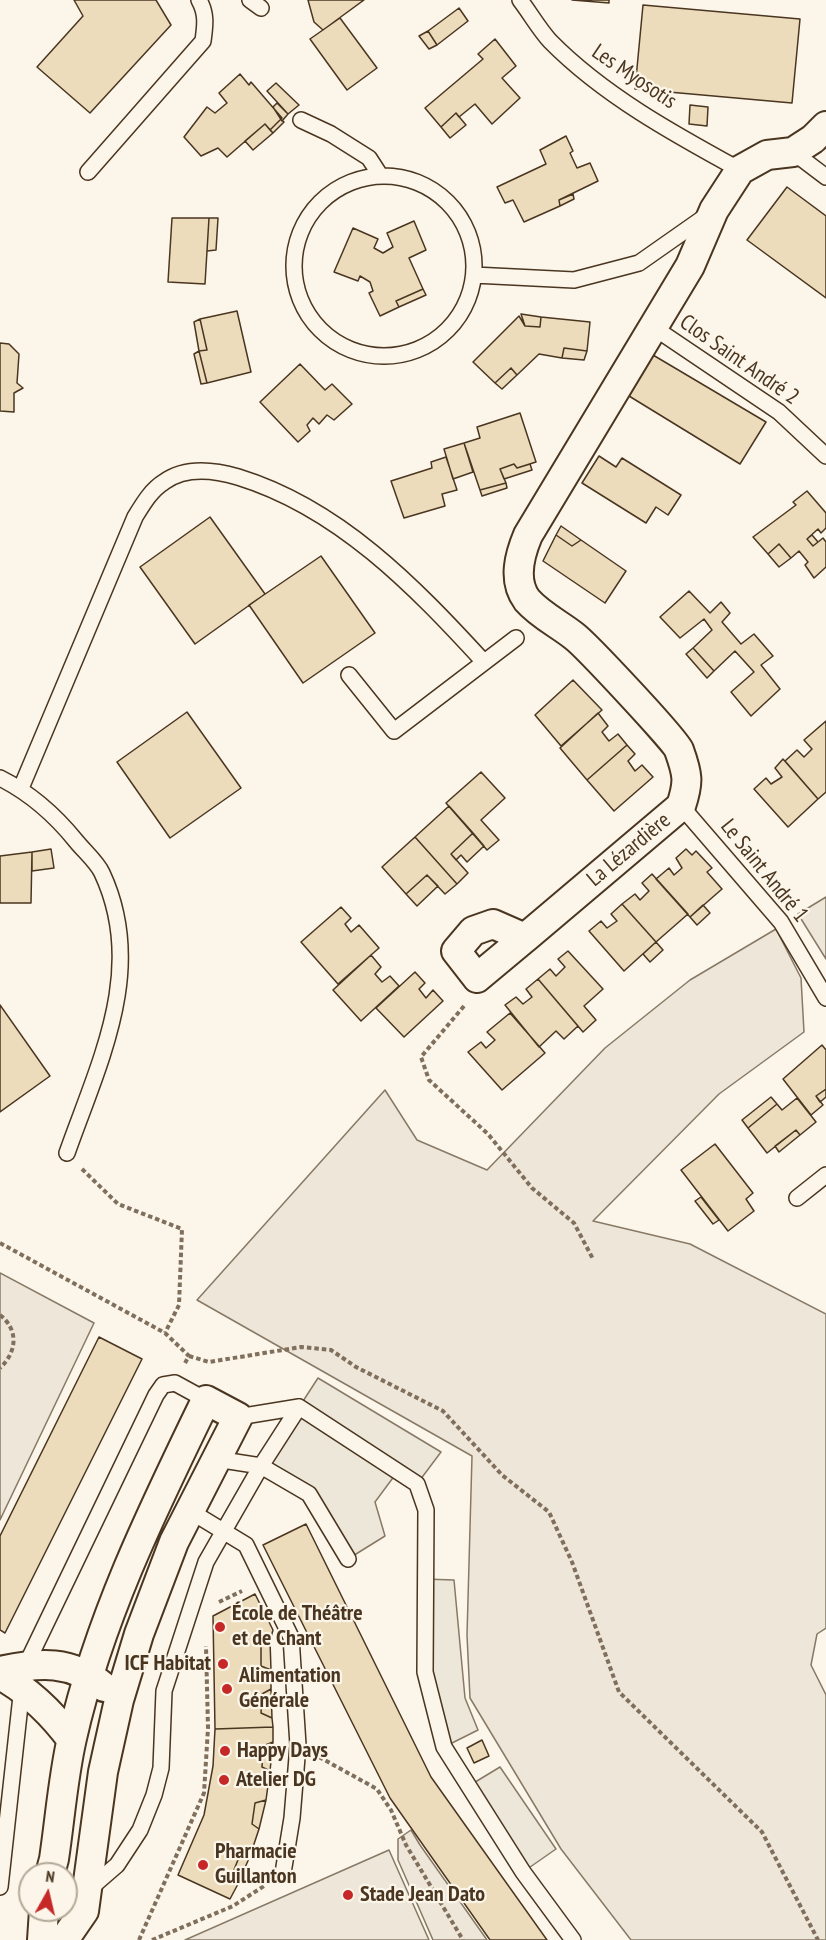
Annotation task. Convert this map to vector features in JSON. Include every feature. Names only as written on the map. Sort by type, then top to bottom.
[{"type":"street","points":[[740,170],[767,155],[793,152],[813,139],[826,126]]},
{"type":"street","name":"La Lézardière","points":[[477,978],[681,806],[689,783],[678,747],[575,636],[553,623],[526,598],[519,577],[519,558],[528,535],[690,266],[714,210],[740,170]]},
{"type":"street","points":[[477,978],[456,951],[473,931],[493,924],[525,938]]},
{"type":"street","points":[[53,1862],[71,1739],[90,1676],[140,1536],[206,1400],[238,1417],[170,1552],[119,1700],[78,1881]]},
{"type":"street","points":[[12,1675],[70,1666],[90,1676],[119,1700]]},
{"type":"street","points":[[12,1675],[54,1717],[71,1739]]},
{"type":"street","points":[[71,1739],[119,1700]]},
{"type":"street","points":[[78,1895],[84,1911],[78,1920]]},
{"type":"street","points":[[42,1940],[43,1922]]},
{"type":"street","points":[[64,1940],[76,1922]]},
{"type":"lane","points":[[88,172],[202,41],[206,25],[204,9],[199,0]]},
{"type":"lane","name":"Les Myosotis","points":[[520,0],[548,39],[589,77],[701,149],[740,170]]},
{"type":"lane","points":[[301,120],[331,134],[369,158],[380,175]]},
{"type":"lane","points":[[793,152],[826,177]]},
{"type":"lane","points":[[380,175],[414,180],[444,197],[465,224],[471,240],[474,275],[471,292],[455,322],[436,339],[414,351],[380,356],[363,353],[331,339],[318,328],[308,314],[295,282],[293,266],[300,232],[318,203],[347,183],[380,175]]},
{"type":"lane","points":[[474,275],[574,280],[639,263],[667,246],[714,210]]},
{"type":"lane","name":"Clos Saint André 2","points":[[652,327],[779,412],[826,456]]},
{"type":"lane","points":[[21,788],[135,517],[150,494],[165,481],[192,470],[221,472],[268,486],[341,527],[424,597],[483,662]]},
{"type":"lane","points":[[349,675],[394,731],[516,638]]},
{"type":"lane","points":[[0,778],[21,788],[60,821],[102,872],[122,935],[119,989],[111,1025],[67,1153]]},
{"type":"lane","name":"Le Saint André 1","points":[[681,806],[781,922],[826,998]]},
{"type":"lane","points":[[797,1198],[826,1174]]},
{"type":"lane","points":[[0,1887],[12,1675],[163,1385],[175,1383],[206,1400]]},
{"type":"lane","points":[[78,1889],[117,1865],[140,1830],[154,1795],[161,1768],[164,1691],[206,1562],[261,1466],[299,1407]]},
{"type":"lane","points":[[238,1417],[299,1407],[417,1484],[426,1509],[425,1672],[444,1747],[523,1872],[573,1940]]},
{"type":"lane","points":[[216,1459],[261,1466],[309,1494],[348,1559]]},
{"type":"lane","points":[[190,1511],[246,1545],[291,1637],[298,1745],[292,1818],[283,1873]]},
{"type":"path","points":[[477,978],[463,1010],[421,1056],[429,1080],[488,1134],[532,1188],[574,1222],[593,1259]]},
{"type":"path","points":[[67,1153],[118,1204],[182,1229],[179,1305],[165,1333]]},
{"type":"path","points":[[0,1243],[165,1333],[189,1356],[209,1362],[301,1347],[331,1350],[356,1367],[443,1411],[502,1475],[549,1512],[572,1562],[619,1692],[762,1832],[818,1940]]},
{"type":"path","points":[[0,1315],[9,1322],[15,1340],[10,1358],[0,1368]]},
{"type":"path","points":[[175,1383],[189,1356]]},
{"type":"path","points":[[215,1604],[264,1581]]},
{"type":"path","points":[[139,1940],[204,1793],[208,1728],[206,1645]]},
{"type":"path","points":[[298,1745],[377,1789],[391,1810],[406,1845],[463,1940]]},
{"type":"path","points":[[152,1940],[233,1906],[283,1873]]},
{"type":"shaded area","points":[[826,897],[826,959],[798,914]]},
{"type":"shaded area","points":[[776,929],[801,978],[804,1032],[719,1094],[593,1221],[690,1244],[826,1314],[826,1628],[817,1634],[811,1665],[826,1695],[826,1940],[631,1940],[561,1849],[470,1698],[467,1635],[472,1456],[197,1300],[385,1090],[417,1140],[487,1170],[605,1048],[690,980]]},
{"type":"shaded area","points":[[0,1273],[94,1323],[0,1520]]},
{"type":"shaded area","points":[[318,1378],[441,1452],[417,1484],[398,1471],[375,1502],[385,1536],[348,1559],[309,1494],[261,1466]]},
{"type":"shaded area","points":[[424,1579],[454,1580],[465,1698],[478,1730],[444,1747],[425,1672]]},
{"type":"shaded area","points":[[500,1767],[556,1849],[523,1872],[467,1787]]},
{"type":"shaded area","points":[[411,1830],[487,1940],[433,1940],[398,1860],[398,1839]]},
{"type":"shaded area","name":"Stade Jean Dato","points":[[389,1850],[429,1940],[185,1940]]},
{"type":"building","points":[[74,0],[156,0],[171,25],[90,113],[37,67],[83,16]]},
{"type":"building","points":[[308,0],[364,0],[323,30],[314,22]]},
{"type":"building","points":[[572,0],[609,0],[609,3]]},
{"type":"building","points":[[643,5],[800,19],[792,103],[635,89]]},
{"type":"building","points":[[459,8],[468,21],[437,45],[428,31]]},
{"type":"building","points":[[340,18],[377,68],[347,90],[310,39]]},
{"type":"building","points":[[428,31],[437,45],[429,49],[419,36]]},
{"type":"building","points":[[495,39],[516,66],[502,78],[520,98],[492,124],[475,104],[459,117],[456,113],[441,127],[425,108],[483,59],[478,54]]},
{"type":"building","points":[[240,74],[249,85],[251,82],[282,118],[270,130],[265,124],[227,157],[218,148],[201,156],[184,137],[207,107],[215,113],[227,103],[219,93]]},
{"type":"building","points":[[276,83],[299,105],[288,114],[267,91]]},
{"type":"building","points":[[277,103],[288,114],[282,121],[273,107]]},
{"type":"building","points":[[690,105],[708,107],[707,126],[689,124]]},
{"type":"building","points":[[456,113],[466,125],[450,138],[441,127]]},
{"type":"building","points":[[281,119],[284,122],[273,133],[270,130]]},
{"type":"building","points":[[265,124],[273,133],[253,150],[245,141]]},
{"type":"building","points":[[566,136],[577,168],[590,163],[598,181],[559,200],[560,206],[524,222],[513,200],[505,203],[497,187],[546,164],[540,150]]},
{"type":"building","points":[[787,187],[826,216],[826,298],[747,240]]},
{"type":"building","points":[[573,194],[574,199],[560,206],[559,200]]},
{"type":"building","points":[[172,218],[209,218],[205,284],[168,282]]},
{"type":"building","points":[[209,218],[218,218],[216,250],[207,251]]},
{"type":"building","points":[[414,221],[426,250],[409,258],[423,289],[396,301],[399,307],[380,316],[369,293],[373,291],[370,282],[360,276],[358,281],[334,272],[353,228],[378,239],[374,248],[383,253],[393,247],[387,233]]},
{"type":"building","points":[[423,289],[426,295],[399,307],[396,301]]},
{"type":"building","points":[[237,311],[251,372],[207,383],[199,351],[207,350],[200,319]]},
{"type":"building","points":[[521,314],[541,317],[540,327],[525,326]]},
{"type":"building","points":[[519,316],[525,326],[540,327],[541,317],[590,322],[587,351],[564,348],[562,358],[539,354],[517,375],[511,368],[495,383],[473,362]]},
{"type":"building","points":[[200,319],[207,350],[199,351],[194,322]]},
{"type":"building","points":[[0,343],[9,344],[19,354],[17,383],[23,388],[14,393],[14,412],[0,411]]},
{"type":"building","points":[[564,348],[587,351],[584,360],[562,358]]},
{"type":"building","points":[[199,351],[207,383],[201,384],[194,354]]},
{"type":"building","points":[[653,355],[766,422],[740,464],[629,396]]},
{"type":"building","points":[[300,364],[325,390],[332,384],[352,404],[334,420],[327,415],[319,424],[313,418],[307,425],[310,431],[298,442],[260,402]]},
{"type":"building","points":[[511,368],[517,375],[502,389],[495,383]]},
{"type":"building","points":[[520,413],[536,462],[517,468],[514,464],[500,469],[506,483],[480,490],[464,443],[480,438],[477,427]]},
{"type":"building","points":[[464,443],[473,472],[453,479],[444,449]]},
{"type":"building","points":[[599,456],[616,467],[622,458],[681,495],[668,515],[656,507],[646,523],[582,483]]},
{"type":"building","points":[[446,457],[457,490],[442,494],[445,506],[404,518],[391,481],[432,468],[431,462]]},
{"type":"building","points":[[514,464],[517,468],[530,464],[532,470],[504,479],[500,469]]},
{"type":"building","points":[[506,483],[507,488],[482,496],[480,490]]},
{"type":"building","points":[[807,491],[826,513],[826,528],[821,533],[818,529],[807,539],[813,546],[823,538],[826,542],[826,567],[814,578],[805,565],[808,562],[799,551],[791,558],[779,544],[768,554],[753,537],[796,505],[793,502]]},
{"type":"building","points":[[210,517],[265,594],[195,644],[140,567]]},
{"type":"building","points":[[561,526],[581,540],[572,546],[556,535]]},
{"type":"building","points":[[556,535],[572,546],[581,540],[626,571],[605,603],[543,561]]},
{"type":"building","points":[[812,535],[818,542],[813,546],[807,539]]},
{"type":"building","points":[[779,544],[791,558],[779,567],[768,554]]},
{"type":"building","points":[[321,556],[375,633],[303,683],[249,605]]},
{"type":"building","points":[[689,591],[710,613],[721,602],[730,613],[722,622],[741,644],[754,634],[773,656],[761,665],[780,689],[751,716],[731,692],[754,672],[735,651],[714,671],[693,648],[712,630],[704,619],[680,638],[660,617]]},
{"type":"building","points":[[693,648],[714,671],[707,678],[686,654]]},
{"type":"building","points":[[573,680],[602,710],[561,746],[535,715]]},
{"type":"building","points":[[187,712],[241,788],[170,838],[117,762]]},
{"type":"building","points":[[598,713],[608,726],[602,732],[609,741],[618,734],[627,745],[587,780],[560,748]]},
{"type":"building","points":[[826,721],[826,792],[818,799],[785,761],[797,750],[804,757],[812,749],[804,740]]},
{"type":"building","points":[[627,745],[635,754],[628,761],[635,771],[642,765],[653,777],[614,811],[587,780]]},
{"type":"building","points":[[783,759],[818,799],[788,827],[754,789],[766,778],[771,784],[782,777],[775,768]]},
{"type":"building","points":[[481,772],[505,798],[481,820],[499,840],[487,850],[446,803]]},
{"type":"building","points":[[449,806],[473,833],[451,854],[468,873],[457,884],[415,837]]},
{"type":"building","points":[[473,833],[484,846],[467,862],[461,855],[456,860],[451,854]]},
{"type":"building","points":[[415,837],[457,884],[445,894],[427,875],[406,894],[382,867]]},
{"type":"building","points":[[51,849],[54,868],[32,871],[32,852]]},
{"type":"building","points":[[686,849],[692,855],[696,851],[712,868],[707,872],[722,889],[690,917],[656,879],[669,868],[674,875],[682,868],[676,858]]},
{"type":"building","points":[[32,852],[31,903],[0,903],[0,856]]},
{"type":"building","points":[[652,874],[688,914],[656,942],[622,904],[635,894],[640,900],[649,891],[642,883]]},
{"type":"building","points":[[427,875],[438,886],[417,906],[406,894]]},
{"type":"building","points":[[622,904],[656,942],[624,971],[589,931],[601,921],[607,928],[617,921],[611,914]]},
{"type":"building","points":[[703,905],[710,913],[697,925],[690,917]]},
{"type":"building","points":[[341,907],[351,918],[345,924],[351,932],[359,925],[379,948],[338,984],[301,942]]},
{"type":"building","points":[[656,942],[663,950],[650,962],[643,954]]},
{"type":"building","points":[[568,951],[603,989],[584,1006],[596,1020],[583,1032],[538,979],[550,969],[556,976],[565,967],[558,959]]},
{"type":"building","points":[[371,955],[381,967],[375,974],[382,982],[390,976],[399,986],[361,1021],[333,990]]},
{"type":"building","points":[[415,972],[425,983],[419,989],[426,998],[433,990],[443,1001],[404,1037],[376,1008]]},
{"type":"building","points":[[538,979],[578,1026],[564,1039],[556,1031],[539,1047],[505,1005],[516,997],[523,1004],[532,997],[526,989]]},
{"type":"building","points":[[0,1005],[50,1076],[0,1112]]},
{"type":"building","points":[[510,1013],[545,1053],[502,1090],[468,1052],[481,1042],[486,1048],[495,1040],[487,1032]]},
{"type":"building","points":[[822,1045],[826,1050],[826,1089],[816,1096],[823,1105],[811,1115],[783,1079]]},
{"type":"building","points":[[826,1089],[826,1097],[820,1102],[816,1096]]},
{"type":"building","points":[[771,1097],[777,1104],[748,1128],[742,1120]]},
{"type":"building","points":[[797,1098],[816,1122],[800,1135],[796,1130],[767,1153],[748,1128],[777,1104],[782,1110]]},
{"type":"building","points":[[796,1130],[800,1135],[779,1152],[775,1146]]},
{"type":"building","points":[[715,1144],[753,1193],[746,1199],[754,1211],[728,1231],[681,1170]]},
{"type":"building","points":[[701,1197],[719,1220],[713,1224],[695,1201]]},
{"type":"building","points":[[99,1337],[142,1359],[5,1633],[0,1630],[0,1536]]},
{"type":"building","points":[[306,1524],[431,1777],[547,1940],[490,1940],[390,1798],[263,1545]]},
{"type":"building","points":[[255,1594],[273,1630],[270,1641],[261,1645],[261,1666],[271,1670],[271,1689],[262,1694],[261,1713],[272,1718],[273,1727],[215,1729],[213,1616]]},
{"type":"building","points":[[270,1641],[271,1670],[261,1666],[261,1645]]},
{"type":"building","points":[[271,1689],[272,1718],[261,1713],[262,1694]]},
{"type":"building","points":[[273,1727],[273,1742],[263,1746],[262,1767],[270,1771],[266,1800],[255,1803],[252,1824],[259,1829],[250,1856],[240,1855],[231,1877],[238,1884],[230,1899],[178,1875],[204,1815],[213,1766],[215,1729]]},
{"type":"building","points":[[482,1740],[489,1756],[474,1763],[467,1748]]},
{"type":"building","points":[[273,1742],[270,1771],[262,1767],[263,1746]]},
{"type":"building","points":[[266,1800],[259,1829],[252,1824],[255,1803]]},
{"type":"building","points":[[240,1855],[250,1856],[238,1884],[231,1877]]},
{"type":"place","name":"École de Théâtre et de Chant","points":[[220,1627]]},
{"type":"place","name":"ICF Habitat","points":[[223,1664]]},
{"type":"place","name":"Alimentation Générale","points":[[227,1689]]},
{"type":"place","name":"Happy Days","points":[[225,1751]]},
{"type":"place","name":"Atelier DG","points":[[224,1780]]},
{"type":"place","name":"Pharmacie Guillanton","points":[[203,1865]]},
{"type":"place","name":"Stade Jean Dato","points":[[348,1895]]}]
